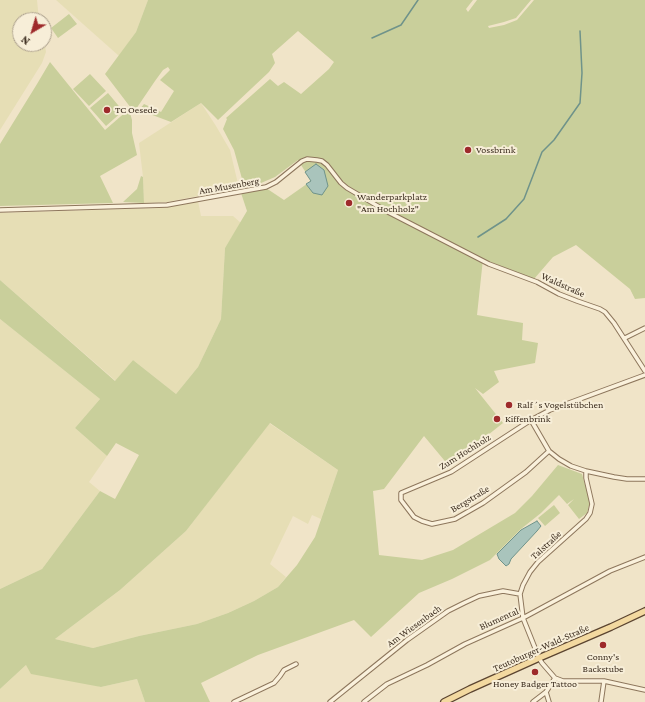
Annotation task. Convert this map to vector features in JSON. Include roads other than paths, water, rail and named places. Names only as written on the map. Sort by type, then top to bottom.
[{"type":"main road","name":"Teutoburger-Wald-Straße","points":[[444,702],[645,611]]},
{"type":"street","name":"Am Musenberg","points":[[0,210],[167,205],[266,187],[276,182],[302,161],[312,159],[322,161],[326,164],[341,183],[352,192],[449,244]]},
{"type":"street","name":"Waldstraße","points":[[449,244],[489,264],[536,282],[559,294],[600,309],[608,315],[625,338],[645,371]]},
{"type":"street","points":[[625,338],[645,328]]},
{"type":"street","name":"Zum Hochholz","points":[[401,494],[451,472],[530,420],[550,410],[645,375]]},
{"type":"street","points":[[530,420],[549,451],[559,460],[586,471],[627,479],[645,479]]},
{"type":"street","name":"Bergstraße","points":[[401,494],[401,500],[414,517],[422,522],[432,524],[455,519],[483,503],[526,472],[549,451]]},
{"type":"street","name":"Talstraße","points":[[520,594],[530,572],[538,562],[586,519],[590,513],[592,504],[586,478],[586,471]]},
{"type":"street","name":"Blumental","points":[[364,702],[388,684],[465,644],[523,618],[610,571],[645,557]]},
{"type":"street","name":"Am Wiesenbach","points":[[330,702],[407,640],[448,612],[479,596],[503,592],[520,594]]},
{"type":"street","points":[[520,594],[523,618],[539,658],[555,678],[563,681],[604,681],[645,690]]},
{"type":"street","points":[[234,702],[274,683],[284,670],[296,664]]},
{"type":"street","points":[[533,702],[546,692],[555,678]]},
{"type":"street","points":[[600,702],[604,681]]},
{"type":"street","points":[[546,692],[549,702]]},
{"type":"water","points":[[316,164],[324,170],[328,186],[322,195],[313,193],[306,184],[311,181],[305,172]]},
{"type":"water","points":[[537,521],[541,526],[506,566],[499,559],[497,554],[521,530]]},
{"type":"waterway","points":[[372,38],[401,25],[418,0]]},
{"type":"waterway","points":[[478,237],[506,219],[524,199],[542,152],[554,140],[580,103],[582,73],[580,31]]},
{"type":"place","name":"TC Oesede","points":[[107,110]]},
{"type":"place","name":"Vossbrink","points":[[468,150]]},
{"type":"place","name":"Wanderparkplatz \"Am Hochholz\"","points":[[349,203]]},
{"type":"place","name":"Ralf´s Vogelstübchen","points":[[509,405]]},
{"type":"place","name":"Kiffenbrink","points":[[497,419]]},
{"type":"place","name":"Conny's Backstube","points":[[603,645]]},
{"type":"place","name":"Honey Badger Tattoo","points":[[535,672]]}]
